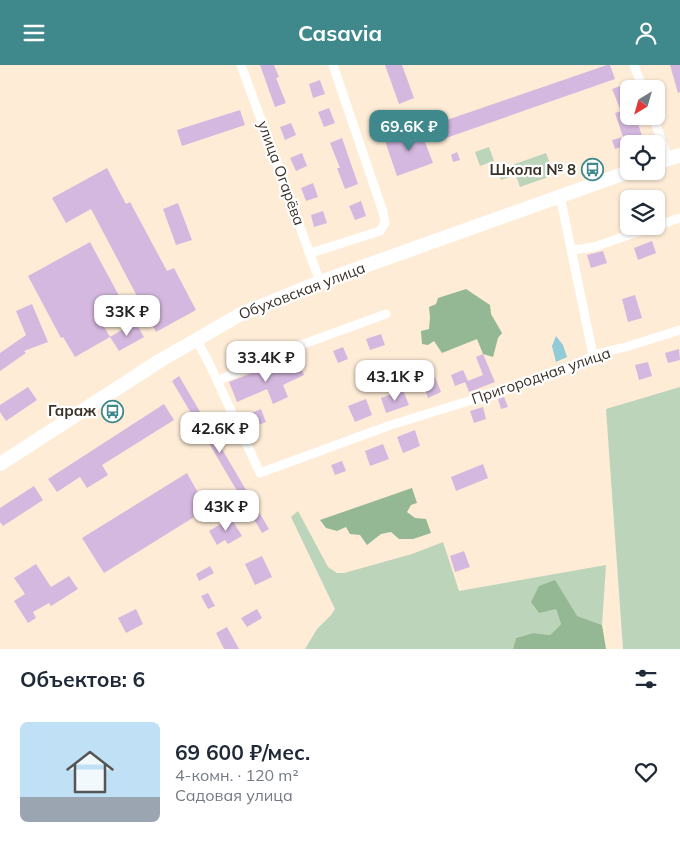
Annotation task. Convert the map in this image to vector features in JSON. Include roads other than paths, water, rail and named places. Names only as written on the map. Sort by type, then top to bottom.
[{"type":"main road","name":"Обуховская улица","points":[[0,464],[196,339],[241,314],[320,282],[620,175]]},
{"type":"street","name":"улица Огарёва","points":[[240,65],[320,282]]},
{"type":"street","points":[[310,253],[380,231],[385,223],[383,212],[333,65]]},
{"type":"street","points":[[634,65],[640,80]]},
{"type":"street","points":[[656,125],[668,159]]},
{"type":"street","points":[[560,196],[593,355]]},
{"type":"street","points":[[665,223],[680,218]]},
{"type":"street","points":[[572,250],[594,247],[629,235]]},
{"type":"street","points":[[196,339],[217,381],[298,346],[386,314]]},
{"type":"street","name":"Пригородная улица","points":[[217,381],[260,473],[388,426],[550,376],[577,365],[593,355],[680,330]]},
{"type":"water","points":[[556,336],[563,345],[567,357],[556,362],[552,346]]},
{"type":"place","name":"Школа № 8","points":[[592,170]]},
{"type":"place","name":"Гараж","points":[[112,411]]}]
